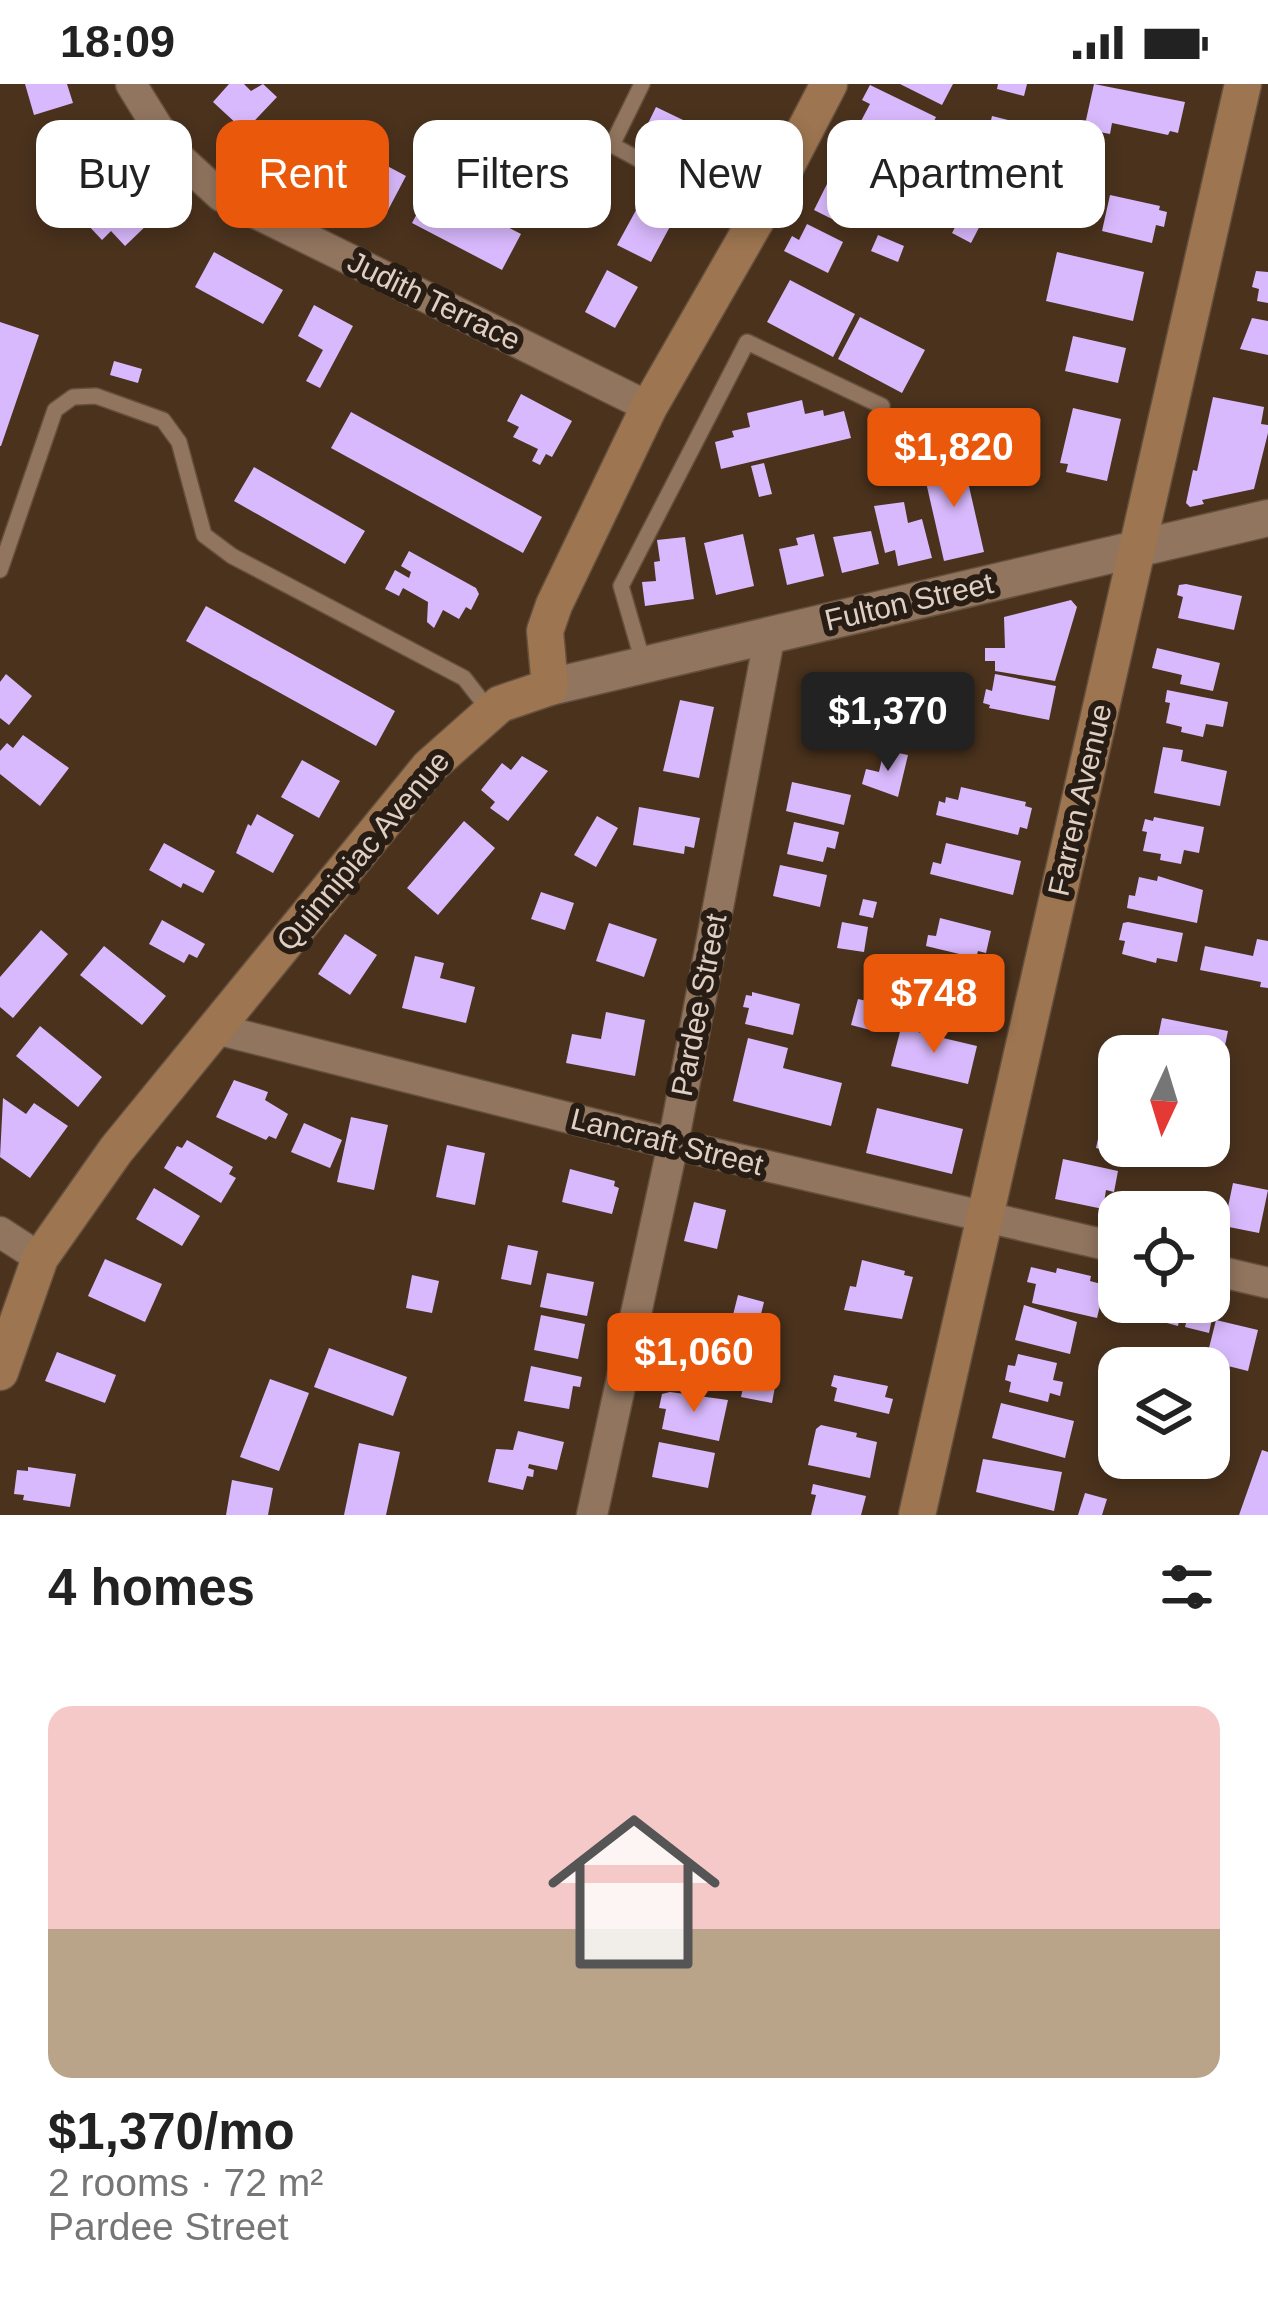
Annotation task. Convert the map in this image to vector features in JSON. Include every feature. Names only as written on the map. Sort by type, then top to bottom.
[{"type":"main road","points":[[803,132],[829,84]]},
{"type":"main road","name":"Farren Avenue","points":[[917,1515],[1243,84]]},
{"type":"main road","points":[[550,687],[544,631],[649,407],[752,228]]},
{"type":"main road","name":"Quinnipiac Avenue","points":[[0,1372],[40,1258],[78,1199],[429,767],[500,704],[550,687]]},
{"type":"street","name":"Judith Terrace","points":[[131,84],[173,152],[221,196],[649,407]]},
{"type":"street","name":"Fulton Street","points":[[550,687],[1268,518]]},
{"type":"street","name":"Pardee Street","points":[[592,1515],[673,1144],[770,634]]},
{"type":"street","name":"Lancraft Street","points":[[216,1029],[673,1144],[1098,1243]]},
{"type":"street","points":[[0,1232],[40,1258]]},
{"type":"street","points":[[1230,1274],[1268,1283]]},
{"type":"lane","points":[[635,157],[612,145],[642,84]]},
{"type":"lane","points":[[644,665],[621,586],[747,342],[882,406]]},
{"type":"lane","points":[[0,569],[55,410],[73,397],[96,396],[163,420],[179,442],[203,535],[232,556],[464,678],[490,712]]},
{"type":"building","points":[[25,84],[67,84],[73,103],[34,115]]},
{"type":"building","points":[[229,84],[244,84],[251,91],[263,84],[277,97],[255,120],[232,120],[213,102]]},
{"type":"building","points":[[900,84],[953,84],[942,105]]},
{"type":"building","points":[[998,84],[1027,84],[1024,96],[997,89]]},
{"type":"building","points":[[1094,84],[1185,102],[1178,133],[1168,135],[1112,123],[1110,134],[1105,133],[1105,120],[1086,120]]},
{"type":"building","points":[[870,85],[936,117],[862,120],[870,104],[862,100]]},
{"type":"building","points":[[656,107],[683,120],[650,120]]},
{"type":"building","points":[[389,167],[406,176],[389,208]]},
{"type":"building","points":[[827,184],[827,216],[814,210]]},
{"type":"building","points":[[1110,195],[1160,206],[1159,210],[1167,212],[1164,227],[1156,225],[1152,243],[1102,231]]},
{"type":"building","points":[[635,212],[635,228],[669,228],[651,262],[617,245]]},
{"type":"building","points":[[807,224],[843,242],[828,273],[784,251],[792,236],[799,240]]},
{"type":"building","points":[[91,228],[144,228],[125,246],[111,231],[102,240]]},
{"type":"building","points":[[422,228],[510,228],[521,234],[502,270]]},
{"type":"building","points":[[955,228],[979,228],[971,243],[952,233]]},
{"type":"building","points":[[878,235],[904,246],[898,262],[871,251]]},
{"type":"building","points":[[214,252],[283,290],[263,324],[195,287]]},
{"type":"building","points":[[1057,252],[1144,272],[1133,321],[1046,301]]},
{"type":"building","points":[[607,270],[638,287],[615,328],[585,312]]},
{"type":"building","points":[[1256,271],[1268,272],[1268,303],[1257,301],[1259,289],[1252,287]]},
{"type":"building","points":[[790,280],[855,314],[833,357],[767,322]]},
{"type":"building","points":[[314,305],[353,326],[320,388],[306,381],[323,350],[298,336]]},
{"type":"building","points":[[860,317],[925,350],[902,393],[838,359]]},
{"type":"building","points":[[1252,318],[1268,321],[1268,355],[1240,349]]},
{"type":"building","points":[[0,322],[39,335],[1,446],[0,446]]},
{"type":"building","points":[[1073,336],[1126,348],[1118,383],[1065,371]]},
{"type":"building","points":[[114,361],[142,369],[138,383],[110,375]]},
{"type":"building","points":[[521,394],[572,421],[552,457],[546,454],[540,465],[532,461],[538,449],[513,437],[519,427],[507,421]]},
{"type":"building","points":[[1213,397],[1264,407],[1261,424],[1268,425],[1268,433],[1254,489],[1190,507],[1186,503]]},
{"type":"building","points":[[802,400],[805,414],[844,411],[851,438],[721,469],[715,442],[750,427],[747,413]]},
{"type":"building","points":[[1073,408],[1121,419],[1107,481],[1066,472],[1068,464],[1060,463]]},
{"type":"building","points":[[351,412],[542,517],[523,553],[331,448]]},
{"type":"building","points":[[963,460],[984,552],[944,561],[923,469]]},
{"type":"building","points":[[764,463],[772,494],[759,497],[751,466]]},
{"type":"building","points":[[254,467],[365,531],[345,564],[234,501]]},
{"type":"building","points":[[904,502],[908,523],[922,519],[932,558],[898,566],[895,550],[885,553],[874,506]]},
{"type":"building","points":[[871,531],[879,564],[842,573],[833,537]]},
{"type":"building","points":[[743,534],[754,586],[716,595],[704,543]]},
{"type":"building","points":[[814,534],[824,576],[787,585],[779,549],[798,545],[796,538]]},
{"type":"building","points":[[685,537],[694,599],[645,606],[642,582],[656,581],[657,540]]},
{"type":"building","points":[[409,551],[476,588],[479,594],[471,610],[466,607],[459,619],[443,610],[434,628],[427,622],[428,602],[403,588],[399,596],[385,589],[395,570],[409,578],[411,572],[401,566]]},
{"type":"building","points":[[1179,585],[1242,596],[1234,630],[1178,618],[1183,597],[1177,595]]},
{"type":"building","points":[[1071,600],[1077,607],[1055,681],[995,671],[995,661],[985,661],[985,648],[1005,648],[1004,617]]},
{"type":"building","points":[[206,606],[395,711],[376,746],[186,641]]},
{"type":"building","points":[[1157,648],[1220,663],[1213,691],[1180,684],[1182,675],[1152,668]]},
{"type":"building","points":[[6,674],[32,696],[9,725],[0,718],[0,682]]},
{"type":"building","points":[[995,674],[1056,686],[1049,720],[983,703],[986,689],[992,691]]},
{"type":"building","points":[[1167,690],[1228,702],[1223,727],[1206,724],[1203,737],[1166,723]]},
{"type":"building","points":[[680,700],[714,707],[699,778],[663,771]]},
{"type":"building","points":[[23,735],[69,768],[40,806],[0,774],[0,751],[7,743],[13,748]]},
{"type":"building","points":[[1163,747],[1183,750],[1181,761],[1227,771],[1220,806],[1154,793]]},
{"type":"building","points":[[884,750],[908,755],[898,797],[862,784],[866,769],[879,772]]},
{"type":"building","points":[[522,756],[548,771],[508,821],[490,808],[495,802],[481,790],[502,763],[511,770]]},
{"type":"building","points":[[302,760],[340,781],[319,818],[281,797]]},
{"type":"building","points":[[792,782],[851,795],[844,825],[786,811]]},
{"type":"building","points":[[961,787],[1026,802],[1032,808],[1027,829],[1020,827],[1018,835],[936,815],[939,801],[945,803],[946,797],[958,800]]},
{"type":"building","points":[[639,807],[700,818],[694,848],[685,846],[684,854],[633,845]]},
{"type":"building","points":[[257,814],[294,835],[273,873],[236,853]]},
{"type":"building","points":[[597,816],[618,828],[596,867],[574,855]]},
{"type":"building","points":[[1154,817],[1204,827],[1199,853],[1184,850],[1181,864],[1143,851],[1145,819],[1153,821]]},
{"type":"building","points":[[464,821],[495,848],[438,915],[407,888]]},
{"type":"building","points":[[794,822],[839,832],[835,849],[827,847],[823,862],[787,854]]},
{"type":"building","points":[[164,843],[215,871],[203,893],[183,883],[181,888],[149,870]]},
{"type":"building","points":[[946,843],[1021,861],[1013,895],[930,874],[933,862],[941,864]]},
{"type":"building","points":[[780,865],[827,875],[820,907],[773,896]]},
{"type":"building","points":[[1158,876],[1203,890],[1197,923],[1127,908],[1139,877],[1157,881]]},
{"type":"building","points":[[541,892],[574,903],[565,930],[531,919]]},
{"type":"building","points":[[863,899],[877,902],[873,918],[859,915]]},
{"type":"building","points":[[940,918],[991,931],[986,953],[978,951],[976,958],[926,946],[928,935],[936,936]]},
{"type":"building","points":[[162,920],[205,944],[197,958],[189,954],[184,963],[149,944]]},
{"type":"building","points":[[842,922],[868,927],[864,952],[837,948]]},
{"type":"building","points":[[609,923],[657,939],[644,977],[596,961]]},
{"type":"building","points":[[1123,923],[1183,933],[1177,962],[1157,958],[1156,963],[1122,954],[1125,941],[1119,940]]},
{"type":"building","points":[[41,930],[68,954],[13,1018],[0,1007],[0,977]]},
{"type":"building","points":[[345,934],[377,955],[350,995],[318,974]]},
{"type":"building","points":[[1257,939],[1268,941],[1268,988],[1260,987],[1261,982],[1200,970],[1205,946],[1253,956]]},
{"type":"building","points":[[104,946],[166,996],[142,1025],[80,975]]},
{"type":"building","points":[[913,955],[989,972],[980,1013],[904,996]]},
{"type":"building","points":[[415,956],[444,963],[440,978],[475,987],[466,1023],[402,1008]]},
{"type":"building","points":[[752,992],[800,1004],[793,1035],[745,1024],[749,1008],[743,1007],[746,995]]},
{"type":"building","points":[[858,999],[885,1005],[878,1032],[851,1025]]},
{"type":"building","points":[[606,1012],[645,1020],[635,1076],[566,1063],[572,1034],[601,1039]]},
{"type":"building","points":[[1162,1018],[1228,1031],[1227,1035],[1158,1035]]},
{"type":"building","points":[[40,1026],[102,1077],[78,1107],[16,1056]]},
{"type":"building","points":[[901,1028],[977,1046],[968,1084],[891,1066]]},
{"type":"building","points":[[748,1038],[788,1048],[783,1068],[842,1083],[831,1126],[733,1101]]},
{"type":"building","points":[[234,1080],[268,1092],[265,1100],[288,1114],[276,1139],[269,1136],[266,1140],[216,1117]]},
{"type":"building","points":[[3,1098],[26,1114],[34,1103],[68,1126],[30,1178],[0,1157]]},
{"type":"building","points":[[877,1108],[963,1129],[952,1174],[866,1153]]},
{"type":"building","points":[[351,1117],[388,1125],[374,1190],[337,1182]]},
{"type":"building","points":[[304,1123],[342,1140],[330,1168],[291,1152]]},
{"type":"building","points":[[187,1140],[233,1167],[229,1174],[236,1178],[221,1203],[164,1168],[177,1146],[182,1148]]},
{"type":"building","points":[[447,1145],[485,1153],[475,1205],[436,1197]]},
{"type":"building","points":[[1063,1159],[1118,1171],[1114,1191],[1098,1191],[1098,1208],[1055,1199]]},
{"type":"building","points":[[570,1169],[615,1181],[619,1188],[612,1214],[562,1202]]},
{"type":"building","points":[[1233,1183],[1268,1190],[1259,1233],[1230,1227]]},
{"type":"building","points":[[154,1188],[200,1216],[182,1246],[136,1219]]},
{"type":"building","points":[[694,1202],[726,1210],[717,1249],[684,1241]]},
{"type":"building","points":[[508,1245],[538,1251],[531,1285],[501,1279]]},
{"type":"building","points":[[105,1259],[162,1284],[145,1322],[88,1296]]},
{"type":"building","points":[[862,1260],[913,1277],[902,1319],[844,1310]]},
{"type":"building","points":[[1031,1267],[1091,1276],[1090,1281],[1098,1283],[1097,1318],[1032,1303],[1036,1284],[1027,1282]]},
{"type":"building","points":[[547,1273],[594,1282],[587,1316],[540,1307]]},
{"type":"building","points":[[412,1275],[439,1281],[432,1313],[406,1308]]},
{"type":"building","points":[[738,1295],[764,1302],[757,1330],[731,1323]]},
{"type":"building","points":[[1024,1305],[1077,1322],[1070,1354],[1015,1340]]},
{"type":"building","points":[[541,1315],[585,1324],[578,1359],[534,1350]]},
{"type":"building","points":[[1186,1323],[1211,1323],[1209,1333],[1185,1327]]},
{"type":"building","points":[[1215,1323],[1258,1330],[1248,1371],[1230,1366],[1230,1347],[1209,1347]]},
{"type":"building","points":[[329,1348],[407,1377],[393,1416],[314,1387]]},
{"type":"building","points":[[57,1352],[116,1375],[105,1403],[45,1381]]},
{"type":"building","points":[[1018,1354],[1057,1363],[1053,1380],[1063,1382],[1060,1396],[1050,1393],[1048,1402],[1009,1392],[1008,1365],[1015,1366]]},
{"type":"building","points":[[531,1366],[582,1377],[580,1387],[573,1386],[569,1409],[524,1401]]},
{"type":"building","points":[[746,1375],[776,1381],[772,1403],[741,1397]]},
{"type":"building","points":[[834,1375],[888,1386],[885,1397],[893,1399],[889,1414],[834,1401]]},
{"type":"building","points":[[270,1379],[309,1393],[279,1471],[240,1457]]},
{"type":"building","points":[[662,1394],[728,1400],[719,1441],[662,1429],[666,1409],[659,1408]]},
{"type":"building","points":[[1001,1403],[1074,1421],[1065,1458],[992,1438]]},
{"type":"building","points":[[821,1425],[877,1442],[870,1478],[808,1465]]},
{"type":"building","points":[[518,1431],[564,1442],[557,1470],[529,1464],[533,1477],[527,1476],[523,1490],[488,1482],[496,1449],[513,1450]]},
{"type":"building","points":[[659,1442],[715,1453],[708,1488],[652,1477]]},
{"type":"building","points":[[359,1443],[400,1452],[386,1515],[344,1515]]},
{"type":"building","points":[[1262,1450],[1268,1452],[1268,1515],[1239,1515]]},
{"type":"building","points":[[983,1459],[1062,1472],[1054,1511],[976,1492]]},
{"type":"building","points":[[28,1467],[76,1474],[70,1507],[23,1500],[24,1495],[14,1494],[17,1470],[28,1471]]},
{"type":"building","points":[[232,1480],[273,1488],[268,1515],[226,1515]]},
{"type":"building","points":[[813,1484],[866,1496],[861,1515],[811,1515],[816,1495],[811,1494]]},
{"type":"building","points":[[1085,1493],[1107,1499],[1102,1515],[1078,1515]]}]
